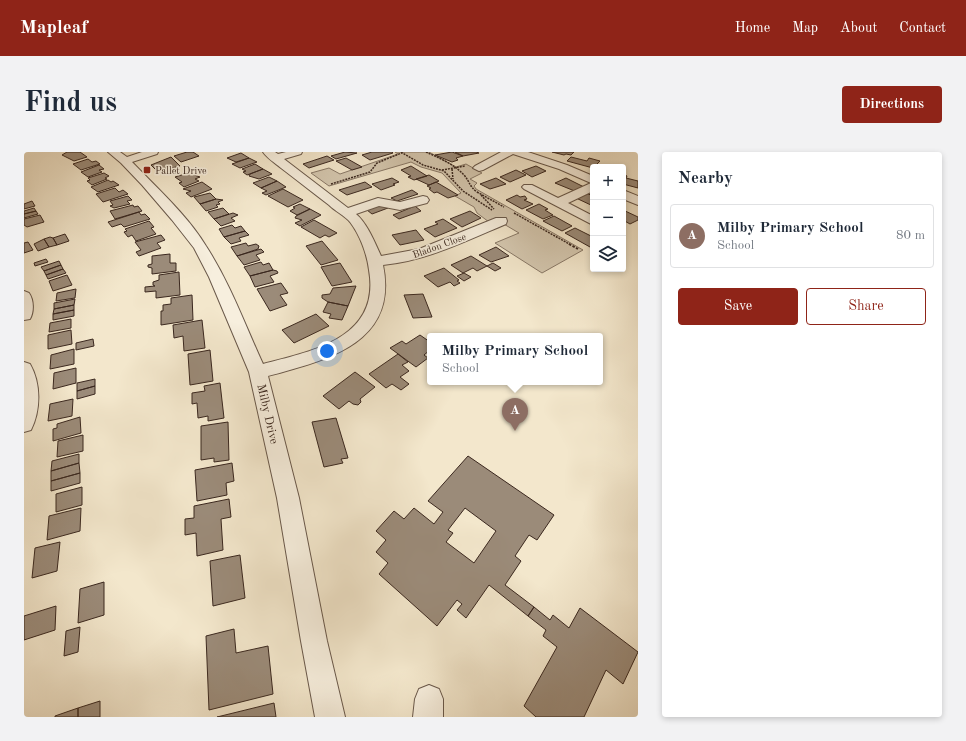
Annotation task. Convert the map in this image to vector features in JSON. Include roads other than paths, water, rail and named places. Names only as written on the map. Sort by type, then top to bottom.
[{"type":"street","points":[[119,156],[153,152]]},
{"type":"street","points":[[273,155],[297,152]]},
{"type":"street","points":[[480,168],[509,152]]},
{"type":"street","points":[[517,152],[563,167],[590,179]]},
{"type":"street","points":[[258,372],[318,356],[352,339],[367,325],[376,310],[379,288],[375,261],[364,235],[355,220],[273,155]]},
{"type":"street","name":"Milby Drive","points":[[119,156],[177,217],[200,247],[216,277],[258,372],[288,498],[314,641],[330,717]]},
{"type":"street","points":[[528,187],[590,218]]},
{"type":"street","points":[[558,202],[590,187]]},
{"type":"street","points":[[626,195],[638,201]]},
{"type":"street","points":[[347,213],[378,202],[400,206],[423,200]]},
{"type":"street","name":"Bladon Close","points":[[375,261],[403,258],[430,250],[499,218]]},
{"type":"street","points":[[24,296],[24,315]]},
{"type":"street","points":[[24,369],[27,374],[29,386],[24,424]]},
{"type":"place","name":"Pallet Drive","points":[[147,170]]},
{"type":"place","name":"Milby Primary School","points":[[515,431]]}]
